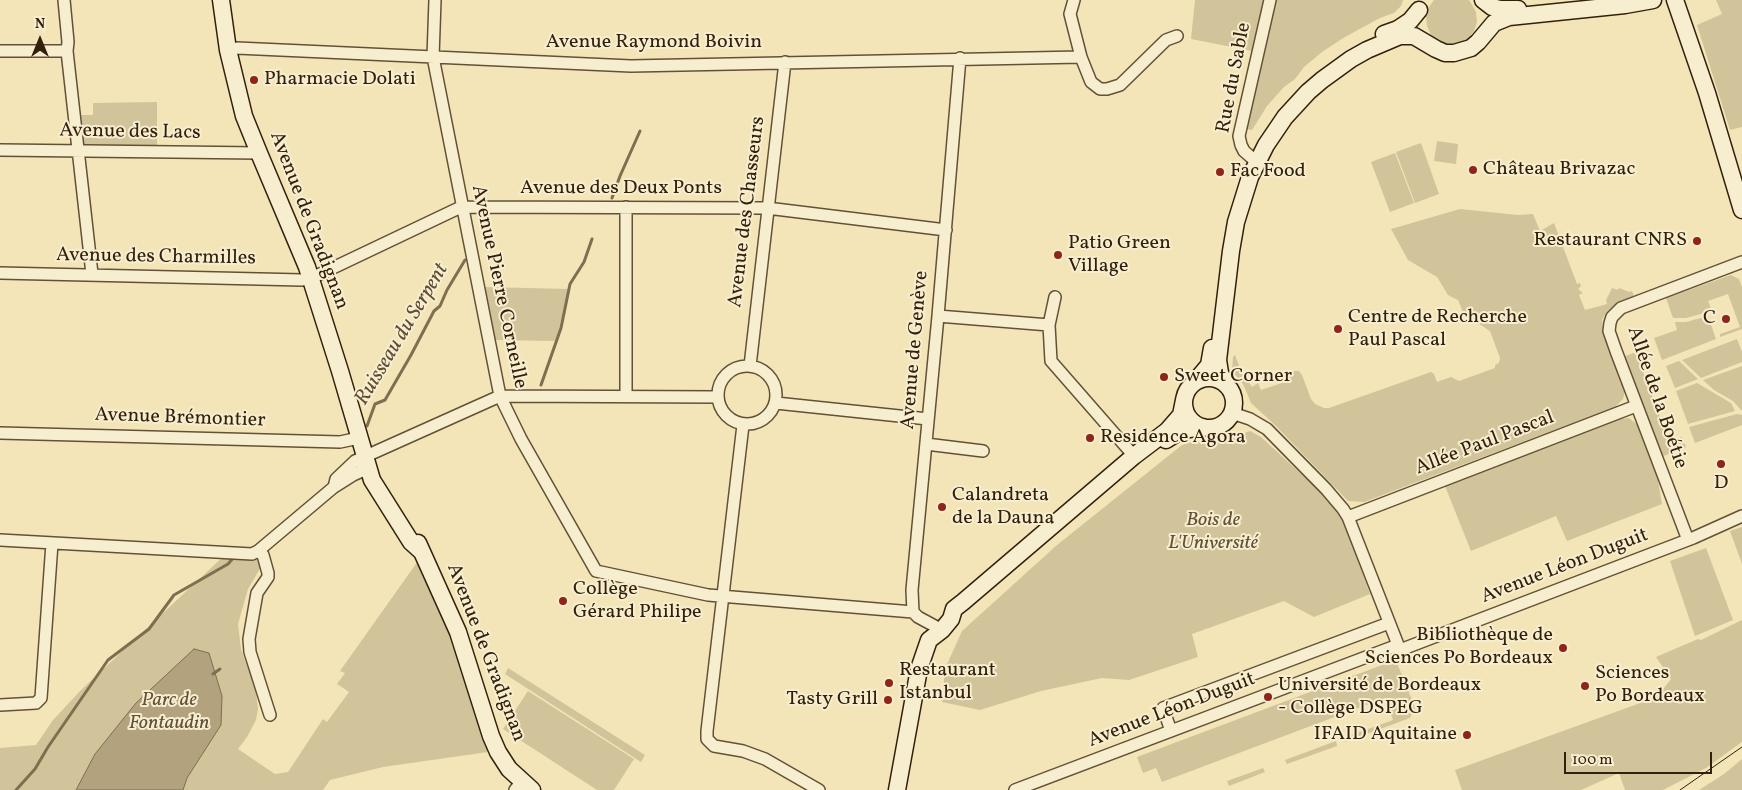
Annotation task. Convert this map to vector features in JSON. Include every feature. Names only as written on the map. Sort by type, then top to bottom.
[{"type":"main road","name":"Avenue de Gradignan","points":[[221,0],[228,50],[244,116],[311,278],[365,456],[388,487],[414,534],[458,632],[491,736],[498,752],[523,787]]},
{"type":"main road","points":[[1482,0],[1492,6],[1508,9],[1610,0]]},
{"type":"main road","points":[[1482,0],[1487,16],[1487,26],[1483,35]]},
{"type":"main road","points":[[897,790],[919,669],[929,640],[1044,540],[1145,456],[1182,430],[1217,427],[1223,424],[1232,413],[1233,398],[1220,373],[1218,360],[1236,222],[1258,160],[1285,117],[1308,92],[1351,59],[1383,42],[1400,36],[1414,36],[1436,49],[1454,53],[1471,48],[1494,23],[1509,17],[1624,5],[1653,0]]},
{"type":"main road","points":[[1675,0],[1707,93],[1742,210]]},
{"type":"main road","points":[[907,790],[912,776],[925,697],[927,670],[954,609],[1176,422],[1181,415],[1186,393],[1209,366],[1230,221],[1238,191],[1252,158],[1280,114],[1303,88],[1347,54],[1398,29],[1410,21],[1420,4]]},
{"type":"main road","points":[[1420,4],[1419,28],[1428,44]]},
{"type":"main road","points":[[1194,383],[1210,379],[1219,381],[1226,386]]},
{"type":"main road","points":[[1184,400],[1186,414],[1190,420],[1203,427]]},
{"type":"street","points":[[64,0],[68,42],[67,51],[92,274]]},
{"type":"street","name":"Avenue Pierre Corneille","points":[[435,0],[433,57],[500,396],[521,438],[596,571],[708,595],[913,612]]},
{"type":"street","points":[[1074,0],[1070,14],[1081,57],[1091,82],[1100,89],[1120,85],[1166,40],[1177,36]]},
{"type":"street","name":"Rue du Sable","points":[[1252,158],[1244,151],[1239,136],[1270,0]]},
{"type":"street","name":"Avenue Raymond Boivin","points":[[228,50],[237,48],[631,66],[1081,57]]},
{"type":"street","points":[[0,52],[67,51]]},
{"type":"street","name":"Avenue de Genève","points":[[913,612],[912,590],[946,230],[960,58]]},
{"type":"street","name":"Avenue des Chasseurs","points":[[750,366],[785,62]]},
{"type":"street","name":"Avenue des Lacs","points":[[0,150],[259,154]]},
{"type":"street","name":"Avenue des Deux Ponts","points":[[311,278],[461,206],[767,208],[946,230]]},
{"type":"street","points":[[626,207],[626,395]]},
{"type":"street","name":"Allée de la Boétie","points":[[1688,540],[1609,331],[1612,317],[1621,308],[1742,262]]},
{"type":"street","name":"Avenue des Charmilles","points":[[0,273],[302,280],[311,278]]},
{"type":"street","points":[[1055,297],[1049,326],[1051,360],[1134,456]]},
{"type":"street","points":[[938,316],[1049,326]]},
{"type":"street","points":[[740,366],[750,366],[764,371],[772,379],[777,393],[776,403],[772,412],[765,419],[753,424],[743,425],[725,416],[717,397],[719,385],[724,376],[740,366]]},
{"type":"street","points":[[0,540],[244,554],[258,551],[334,487],[362,471],[365,456],[500,396],[626,395],[717,397]]},
{"type":"street","points":[[776,403],[928,419]]},
{"type":"street","name":"Allée Paul Pascal","points":[[1348,517],[1636,406]]},
{"type":"street","points":[[1232,413],[1250,419],[1267,429],[1338,502],[1348,517],[1399,648]]},
{"type":"street","points":[[743,425],[707,739],[714,746],[765,758],[818,790]]},
{"type":"street","name":"Avenue Brémontier","points":[[0,432],[340,442],[359,438]]},
{"type":"street","points":[[926,444],[983,452]]},
{"type":"street","name":"Avenue Léon Duguit","points":[[1015,790],[1688,540],[1742,516]]},
{"type":"street","points":[[0,705],[36,703],[41,698],[52,543]]},
{"type":"street","points":[[258,551],[263,555],[268,576],[257,593],[250,627],[250,652],[270,716]]},
{"type":"street","points":[[913,612],[918,617],[946,624]]},
{"type":"street","points":[[1170,732],[1163,708],[1389,623]]},
{"type":"green space","points":[[1195,0],[1263,0],[1252,51],[1191,39]]},
{"type":"green space","points":[[1276,0],[1403,0],[1401,6],[1394,13],[1380,18],[1322,52],[1304,67],[1295,79],[1284,87],[1267,106],[1252,130],[1247,129]]},
{"type":"green space","points":[[1434,0],[1469,0],[1476,12],[1477,22],[1474,31],[1468,39],[1459,44],[1449,45],[1439,42],[1431,35],[1427,26],[1426,16]]},
{"type":"green space","points":[[1716,0],[1742,0],[1742,127],[1730,130],[1697,25],[1722,14]]},
{"type":"green space","points":[[157,102],[157,147],[86,147],[84,144],[81,115],[93,115],[93,103]]},
{"type":"green space","points":[[1437,141],[1458,144],[1456,164],[1434,161]]},
{"type":"green space","points":[[1421,143],[1439,194],[1415,203],[1396,152]]},
{"type":"green space","points":[[1395,153],[1414,203],[1390,212],[1371,162]]},
{"type":"green space","points":[[1460,209],[1518,215],[1533,214],[1540,231],[1554,223],[1577,284],[1580,283],[1581,286],[1578,289],[1583,293],[1579,295],[1585,310],[1607,304],[1606,300],[1612,288],[1632,291],[1634,296],[1616,304],[1606,313],[1602,320],[1604,336],[1625,391],[1623,399],[1615,407],[1364,502],[1348,501],[1276,426],[1251,403],[1243,384],[1232,371],[1233,357],[1235,355],[1241,371],[1252,387],[1258,383],[1261,390],[1288,381],[1286,373],[1299,371],[1311,399],[1315,404],[1324,408],[1329,408],[1431,372],[1434,374],[1437,382],[1451,377],[1459,381],[1495,368],[1500,358],[1490,331],[1463,312],[1458,300],[1448,295],[1437,277],[1408,260],[1391,229]]},
{"type":"green space","points":[[1731,275],[1739,279],[1742,287],[1742,329],[1720,337],[1720,334],[1740,327],[1728,294],[1708,301],[1712,311],[1686,318],[1673,318],[1666,298]]},
{"type":"green space","points":[[485,287],[569,289],[555,341],[495,340]]},
{"type":"green space","points":[[1708,316],[1716,339],[1662,360],[1654,338],[1677,330],[1675,322],[1686,322]]},
{"type":"green space","points":[[1737,339],[1742,352],[1742,362],[1701,378],[1682,360]]},
{"type":"green space","points":[[1641,350],[1643,354],[1637,356],[1669,441],[1682,437],[1686,447],[1661,457],[1623,357]]},
{"type":"green space","points":[[1679,361],[1698,379],[1675,388],[1666,366]]},
{"type":"green space","points":[[1742,366],[1741,410],[1733,401],[1714,390],[1703,380]]},
{"type":"green space","points":[[1697,383],[1731,403],[1735,411],[1688,424],[1676,391]]},
{"type":"green space","points":[[1737,414],[1742,415],[1742,425],[1695,443],[1689,427]]},
{"type":"green space","points":[[1629,418],[1638,425],[1657,475],[1662,504],[1567,541],[1556,516],[1471,551],[1445,486],[1618,419]]},
{"type":"green space","name":"Bois de L'Université","points":[[1250,431],[1261,437],[1334,504],[1344,521],[1370,594],[1314,617],[1284,601],[1192,634],[1198,657],[1129,680],[1102,678],[1041,691],[980,710],[942,702],[945,669],[962,631],[1057,545],[1182,445],[1195,441],[1214,444]]},
{"type":"green space","points":[[1742,527],[1742,564],[1730,531]]},
{"type":"green space","points":[[1706,548],[1733,620],[1695,636],[1670,561]]},
{"type":"green space","name":"Parc de Fontaudin","points":[[227,553],[254,555],[261,567],[248,589],[238,624],[241,649],[255,682],[258,709],[256,720],[238,749],[275,774],[288,772],[323,719],[327,722],[349,692],[337,684],[345,673],[340,671],[418,561],[441,610],[488,752],[383,767],[330,780],[323,790],[0,790],[0,748],[36,745],[53,720],[81,690]]},
{"type":"green space","points":[[1742,620],[1742,742],[1706,768],[1663,790],[1625,790],[1619,773],[1581,790],[1462,790],[1455,770],[1657,697],[1671,679],[1656,657],[1698,639],[1701,640]]},
{"type":"green space","points":[[1390,662],[1397,663],[1415,708],[1410,718],[1345,742],[1343,738],[1393,720],[1385,698],[1162,782],[1156,768],[1143,773],[1137,757]]},
{"type":"green space","points":[[508,668],[645,755],[641,762],[505,674]]},
{"type":"green space","points":[[528,691],[634,759],[614,790],[597,790],[503,729]]},
{"type":"green space","points":[[1336,741],[1337,746],[1287,764],[1285,760]]},
{"type":"green space","points":[[1742,759],[1742,790],[1699,790],[1724,774]]},
{"type":"green space","points":[[1263,768],[1265,772],[1229,786],[1227,781]]},
{"type":"shaded area","points":[[194,649],[209,653],[222,696],[221,725],[187,778],[183,790],[76,790],[95,754],[136,703]]},
{"type":"waterway","name":"Ruisseau du Serpent","points":[[612,198],[640,131]]},
{"type":"waterway","name":"Ruisseau du Serpent","points":[[541,385],[561,328],[570,284],[584,262],[592,239]]},
{"type":"waterway","name":"Ruisseau du Serpent","points":[[367,426],[375,404],[385,400],[434,311],[440,306],[465,260]]},
{"type":"waterway","name":"Ruisseau du Serpent","points":[[16,790],[35,769],[108,660],[149,629],[174,595],[228,564],[235,556]]},
{"type":"waterway","name":"Ruisseau du Serpent","points":[[213,674],[220,669]]},
{"type":"tram line","points":[[1680,790],[1742,747]]},
{"type":"place","name":"Pharmacie Dolati","points":[[254,80]]},
{"type":"place","name":"Château Brivazac","points":[[1473,170]]},
{"type":"place","name":"Fac Food","points":[[1220,172]]},
{"type":"place","name":"Restaurant CNRS","points":[[1697,241]]},
{"type":"place","name":"Patio Green Village","points":[[1058,255]]},
{"type":"place","name":"C","points":[[1726,319]]},
{"type":"place","name":"Centre de Recherche Paul Pascal","points":[[1338,329]]},
{"type":"place","name":"Sweet Corner","points":[[1164,377]]},
{"type":"place","name":"Residence Agora","points":[[1090,438]]},
{"type":"place","name":"D","points":[[1721,464]]},
{"type":"place","name":"Calandreta de la Dauna","points":[[942,507]]},
{"type":"place","name":"Collège Gérard Philipe","points":[[563,601]]},
{"type":"place","name":"Bibliothèque de Sciences Po Bordeaux","points":[[1563,648]]},
{"type":"place","name":"Restaurant Istanbul","points":[[889,683]]},
{"type":"place","name":"Sciences Po Bordeaux","points":[[1585,686]]},
{"type":"place","name":"Université de Bordeaux - Collège DSPEG","points":[[1268,697]]},
{"type":"place","name":"Tasty Grill","points":[[888,700]]},
{"type":"place","name":"IFAID Aquitaine","points":[[1467,735]]}]
